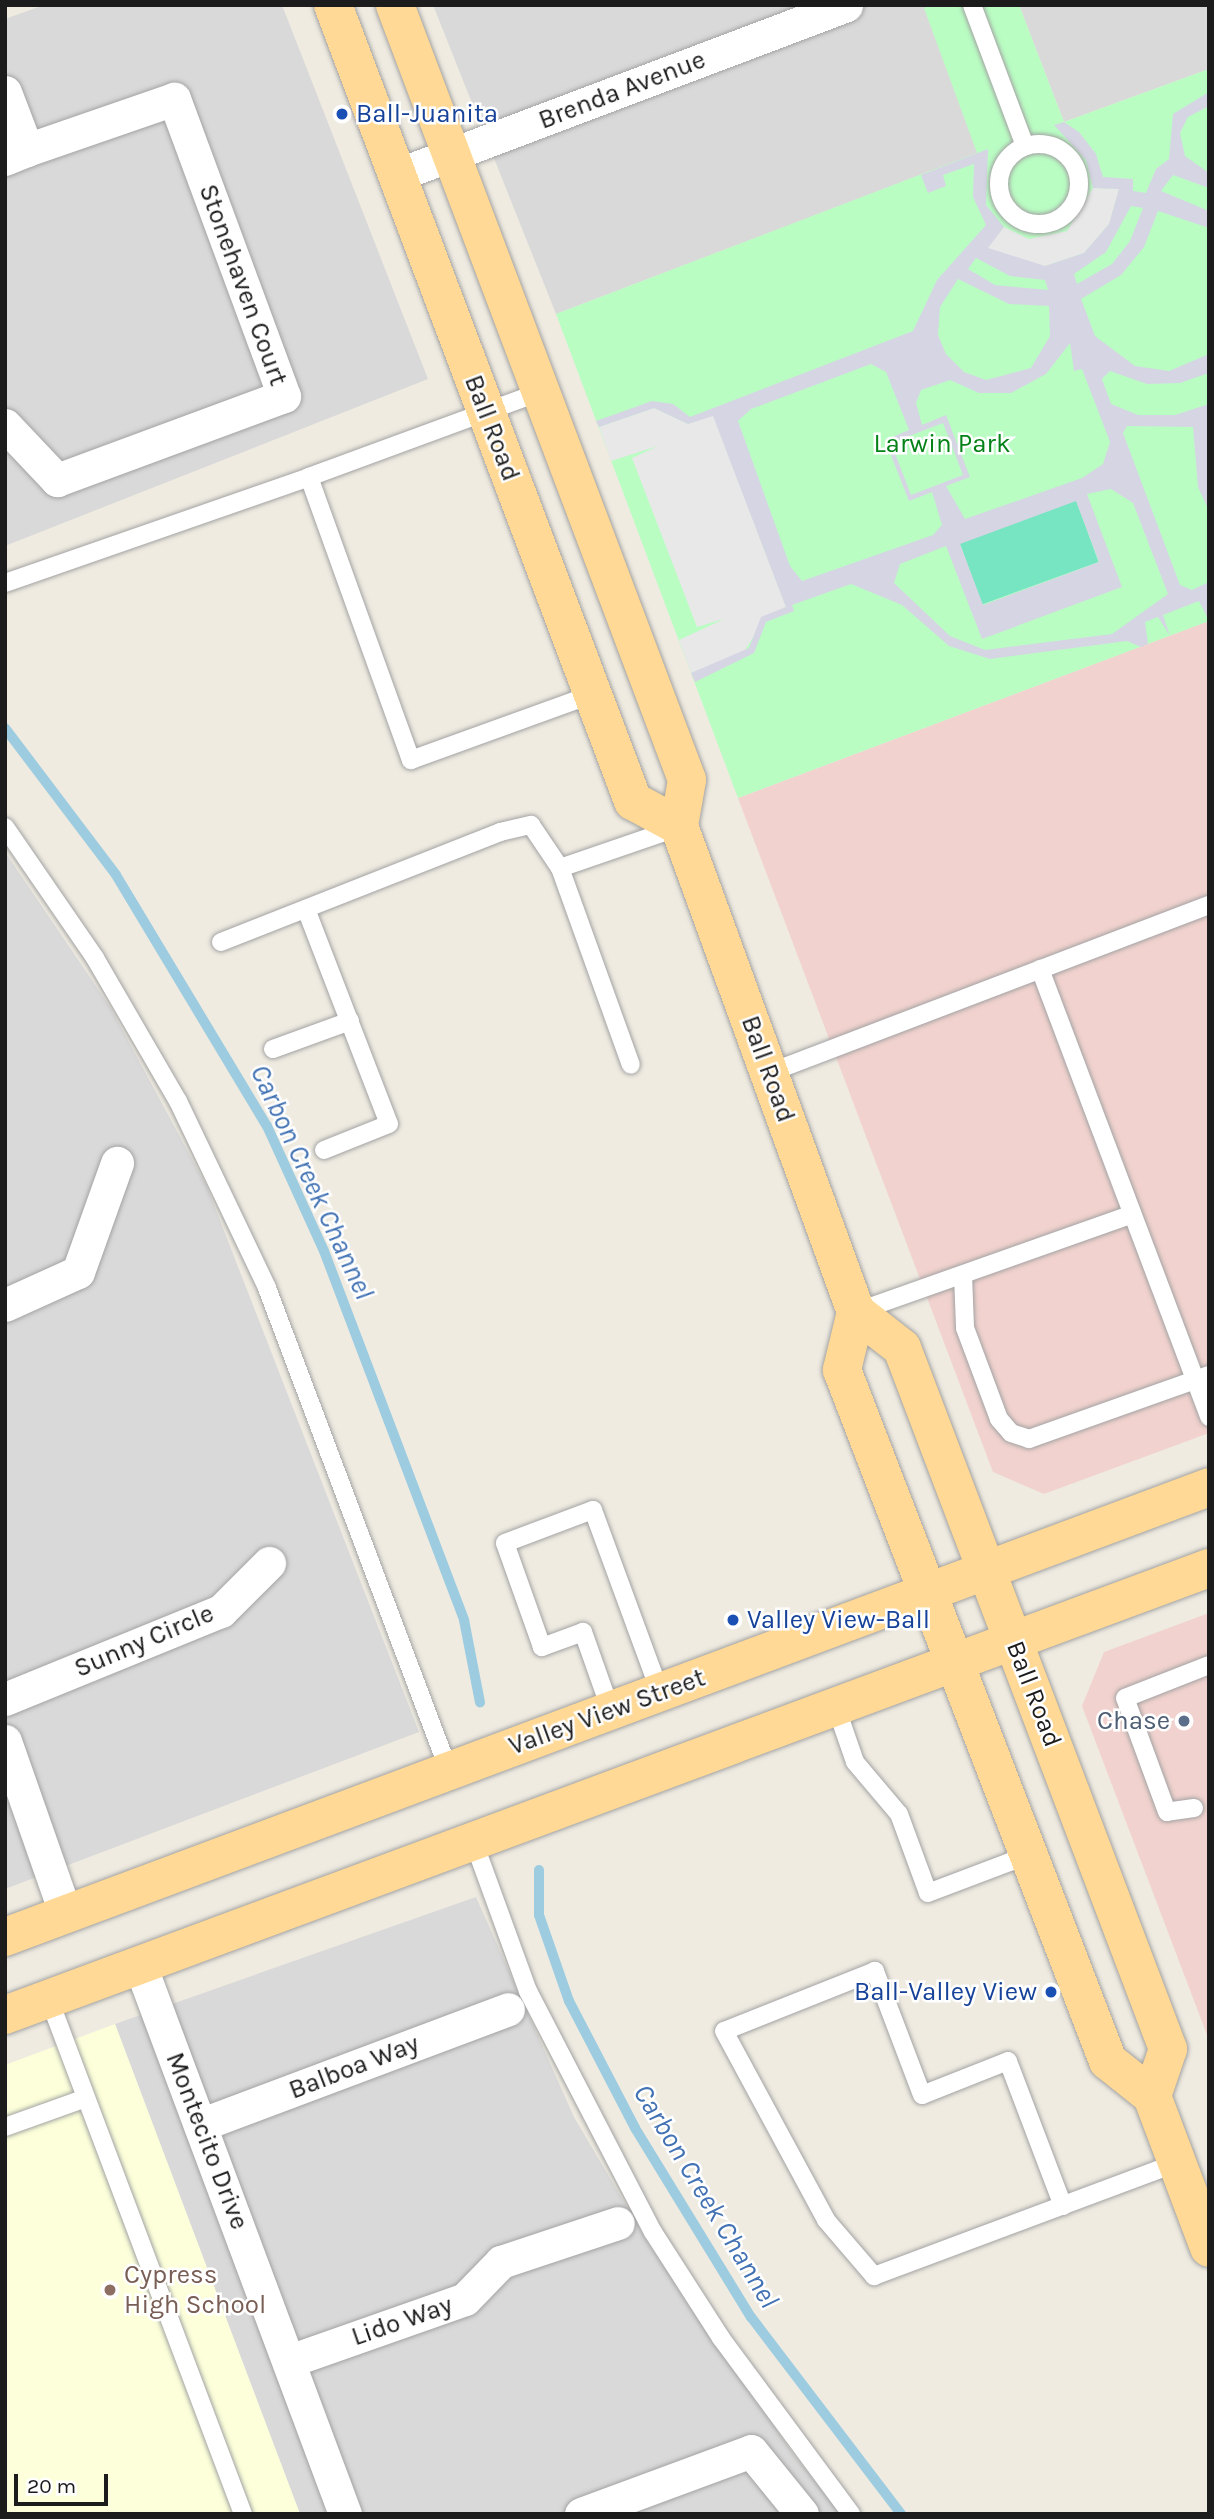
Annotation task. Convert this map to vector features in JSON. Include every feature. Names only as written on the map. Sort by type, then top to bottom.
[{"type":"main road","name":"Ball Road","points":[[333,5],[633,801],[679,827]]},
{"type":"main road","name":"Ball Road","points":[[394,5],[687,780],[679,827],[856,1312],[902,1348],[1168,2049],[1152,2096]]},
{"type":"main road","points":[[856,1312],[842,1370],[1108,2061],[1152,2096],[1209,2248]]},
{"type":"main road","name":"Valley View Street","points":[[5,1937],[1209,1487]]},
{"type":"main road","points":[[5,2015],[1209,1568]]},
{"type":"street","name":"Brenda Avenue","points":[[397,176],[846,5]]},
{"type":"street","points":[[5,92],[16,155]]},
{"type":"street","name":"Stonehaven Court","points":[[5,425],[57,480],[284,396],[174,99],[16,155]]},
{"type":"street","points":[[5,1305],[78,1272],[117,1163]]},
{"type":"street","name":"Sunny Circle","points":[[5,1699],[221,1611],[269,1563]]},
{"type":"street","points":[[5,1741],[66,1915]]},
{"type":"street","name":"Montecito Drive","points":[[140,1965],[292,2360],[345,2514]]},
{"type":"street","name":"Balboa Way","points":[[200,2125],[508,2009]]},
{"type":"street","name":"Lido Way","points":[[292,2360],[465,2299],[501,2262],[618,2223]]},
{"type":"street","points":[[581,2514],[751,2451],[802,2514]]},
{"type":"lane","points":[[972,5],[1025,146]]},
{"type":"lane","points":[[1025,146],[1052,146],[1073,163],[1075,202],[1056,220],[1030,223],[1002,199],[1000,173],[1025,146]]},
{"type":"lane","points":[[5,583],[309,477],[540,392]]},
{"type":"lane","points":[[309,477],[411,760],[593,694]]},
{"type":"lane","points":[[221,942],[531,825],[560,868],[631,1065]]},
{"type":"lane","points":[[5,827],[95,958],[178,1101],[267,1288],[449,1771]]},
{"type":"lane","points":[[560,868],[679,827]]},
{"type":"lane","points":[[769,1073],[1209,905]]},
{"type":"lane","points":[[306,909],[389,1124],[324,1150]]},
{"type":"lane","points":[[1040,969],[1132,1214],[1202,1378],[1209,1416]]},
{"type":"lane","points":[[273,1049],[350,1021]]},
{"type":"lane","points":[[856,1312],[1132,1214]]},
{"type":"lane","points":[[963,1275],[965,1328],[990,1399],[1011,1433],[1029,1440],[1202,1378]]},
{"type":"lane","points":[[611,1711],[583,1632],[542,1647],[505,1543],[593,1510],[660,1692]]},
{"type":"lane","points":[[1194,1808],[1167,1812],[1125,1698],[1209,1665]]},
{"type":"lane","points":[[836,1707],[855,1762],[899,1814],[928,1893],[1028,1855]]},
{"type":"lane","points":[[473,1840],[528,1991],[653,2232],[721,2338],[851,2514]]},
{"type":"lane","points":[[1063,2206],[1008,2062],[922,2095],[875,1971],[724,2031],[826,2220],[874,2276],[1063,2206],[1177,2163]]},
{"type":"lane","points":[[49,1999],[83,2099],[243,2514]]},
{"type":"lane","points":[[5,2127],[83,2099]]},
{"type":"shaded area","points":[[44,5],[282,5],[428,379],[5,546],[5,19]]},
{"type":"shaded area","points":[[433,5],[933,5],[925,9],[978,153],[556,314]]},
{"type":"shaded area","points":[[1019,5],[1209,5],[1209,69],[1064,122]]},
{"type":"shaded area","points":[[1209,92],[1209,106],[1188,117],[1180,133],[1185,156],[1209,173],[1209,188],[1173,175],[1161,191],[1209,211],[1209,228],[1158,211],[1144,247],[1121,275],[1081,299],[1095,336],[1135,366],[1169,371],[1209,354],[1209,373],[1180,383],[1147,384],[1110,371],[1102,379],[1111,404],[1138,415],[1175,415],[1209,404],[1209,511],[1198,487],[1193,427],[1127,426],[1123,433],[1180,585],[1192,590],[1209,582],[1209,621],[1199,601],[1163,615],[1170,636],[1158,617],[1145,622],[1148,644],[1141,647],[1127,641],[990,659],[949,646],[902,605],[851,584],[792,605],[794,611],[766,622],[754,653],[695,682],[691,673],[749,648],[761,617],[786,607],[713,416],[688,424],[654,408],[599,427],[596,421],[652,401],[673,404],[690,417],[913,331],[937,280],[986,225],[973,197],[974,164],[943,175],[946,186],[928,193],[921,175],[988,149],[986,205],[1004,227],[988,248],[1045,266],[1084,253],[1109,224],[1119,189],[1093,188],[1086,160],[1054,125],[1064,122],[1079,132],[1096,154],[1103,177],[1133,179],[1133,191],[1146,193],[1156,169],[1169,159],[1173,114]],"holes":[[[1131,206],[1143,208],[1130,241],[1112,264],[1077,284],[1074,274],[1106,252]],[[976,258],[1010,276],[1045,280],[1048,290],[995,285],[968,269]],[[958,279],[1009,304],[1049,306],[1050,336],[1031,368],[986,380],[964,372],[946,354],[938,335],[940,307]],[[1070,343],[1074,371],[1082,369],[1110,442],[1103,464],[1082,478],[965,519],[946,486],[970,477],[946,415],[922,425],[916,403],[921,390],[950,380],[979,393],[1011,393],[1046,374]],[[871,364],[886,372],[909,430],[885,440],[909,501],[932,492],[942,525],[933,535],[802,581],[790,566],[738,421],[751,409]],[[943,423],[963,475],[911,495],[891,443]],[[1111,489],[1133,503],[1168,594],[1112,634],[985,650],[950,636],[894,583],[900,564],[946,546],[982,639],[1122,587],[1087,494]],[[1076,501],[1099,562],[983,605],[960,544]]]},
{"type":"shaded area","points":[[1093,188],[1119,189],[1109,224],[1084,253],[1045,266],[1025,265],[987,248],[1004,227],[1029,239],[1067,231]]},
{"type":"shaded area","points":[[654,408],[688,424],[713,415],[786,607],[760,626],[744,652],[691,673],[679,640],[724,619],[697,627],[632,458],[658,446],[611,461],[599,427]]},
{"type":"shaded area","points":[[1209,621],[1209,1433],[1044,1494],[993,1472],[738,798]]},
{"type":"shaded area","points":[[5,852],[110,1007],[207,1187],[419,1732],[5,1889]]},
{"type":"shaded area","points":[[1209,1613],[1209,2040],[1082,1706],[1104,1652]]},
{"type":"shaded area","points":[[476,1897],[574,2117],[650,2246],[793,2454],[842,2514],[300,2514],[115,2024]]},
{"type":"shaded area","name":"Cypress High School","points":[[115,2024],[300,2514],[5,2514],[5,2065]]},
{"type":"green space","name":"Larwin Park","points":[[933,5],[1019,5],[1064,122],[1209,69],[1209,621],[738,798],[556,314],[977,153],[924,8]]},
{"type":"green space","points":[[1076,500],[1099,562],[982,604],[959,542]]},
{"type":"waterway","name":"Carbon Creek Channel","points":[[5,728],[116,875],[267,1126],[324,1251],[464,1620],[480,1702]]},
{"type":"waterway","name":"Carbon Creek Channel","points":[[539,1870],[539,1915],[569,2001],[635,2128],[751,2317],[901,2514]]},
{"type":"place","name":"Ball-Juanita","points":[[342,114]]},
{"type":"place","name":"Valley View-Ball","points":[[733,1620]]},
{"type":"place","name":"Chase","points":[[1184,1721]]},
{"type":"place","name":"Ball-Valley View","points":[[1051,1992]]},
{"type":"place","name":"Cypress High School","points":[[110,2290]]}]
